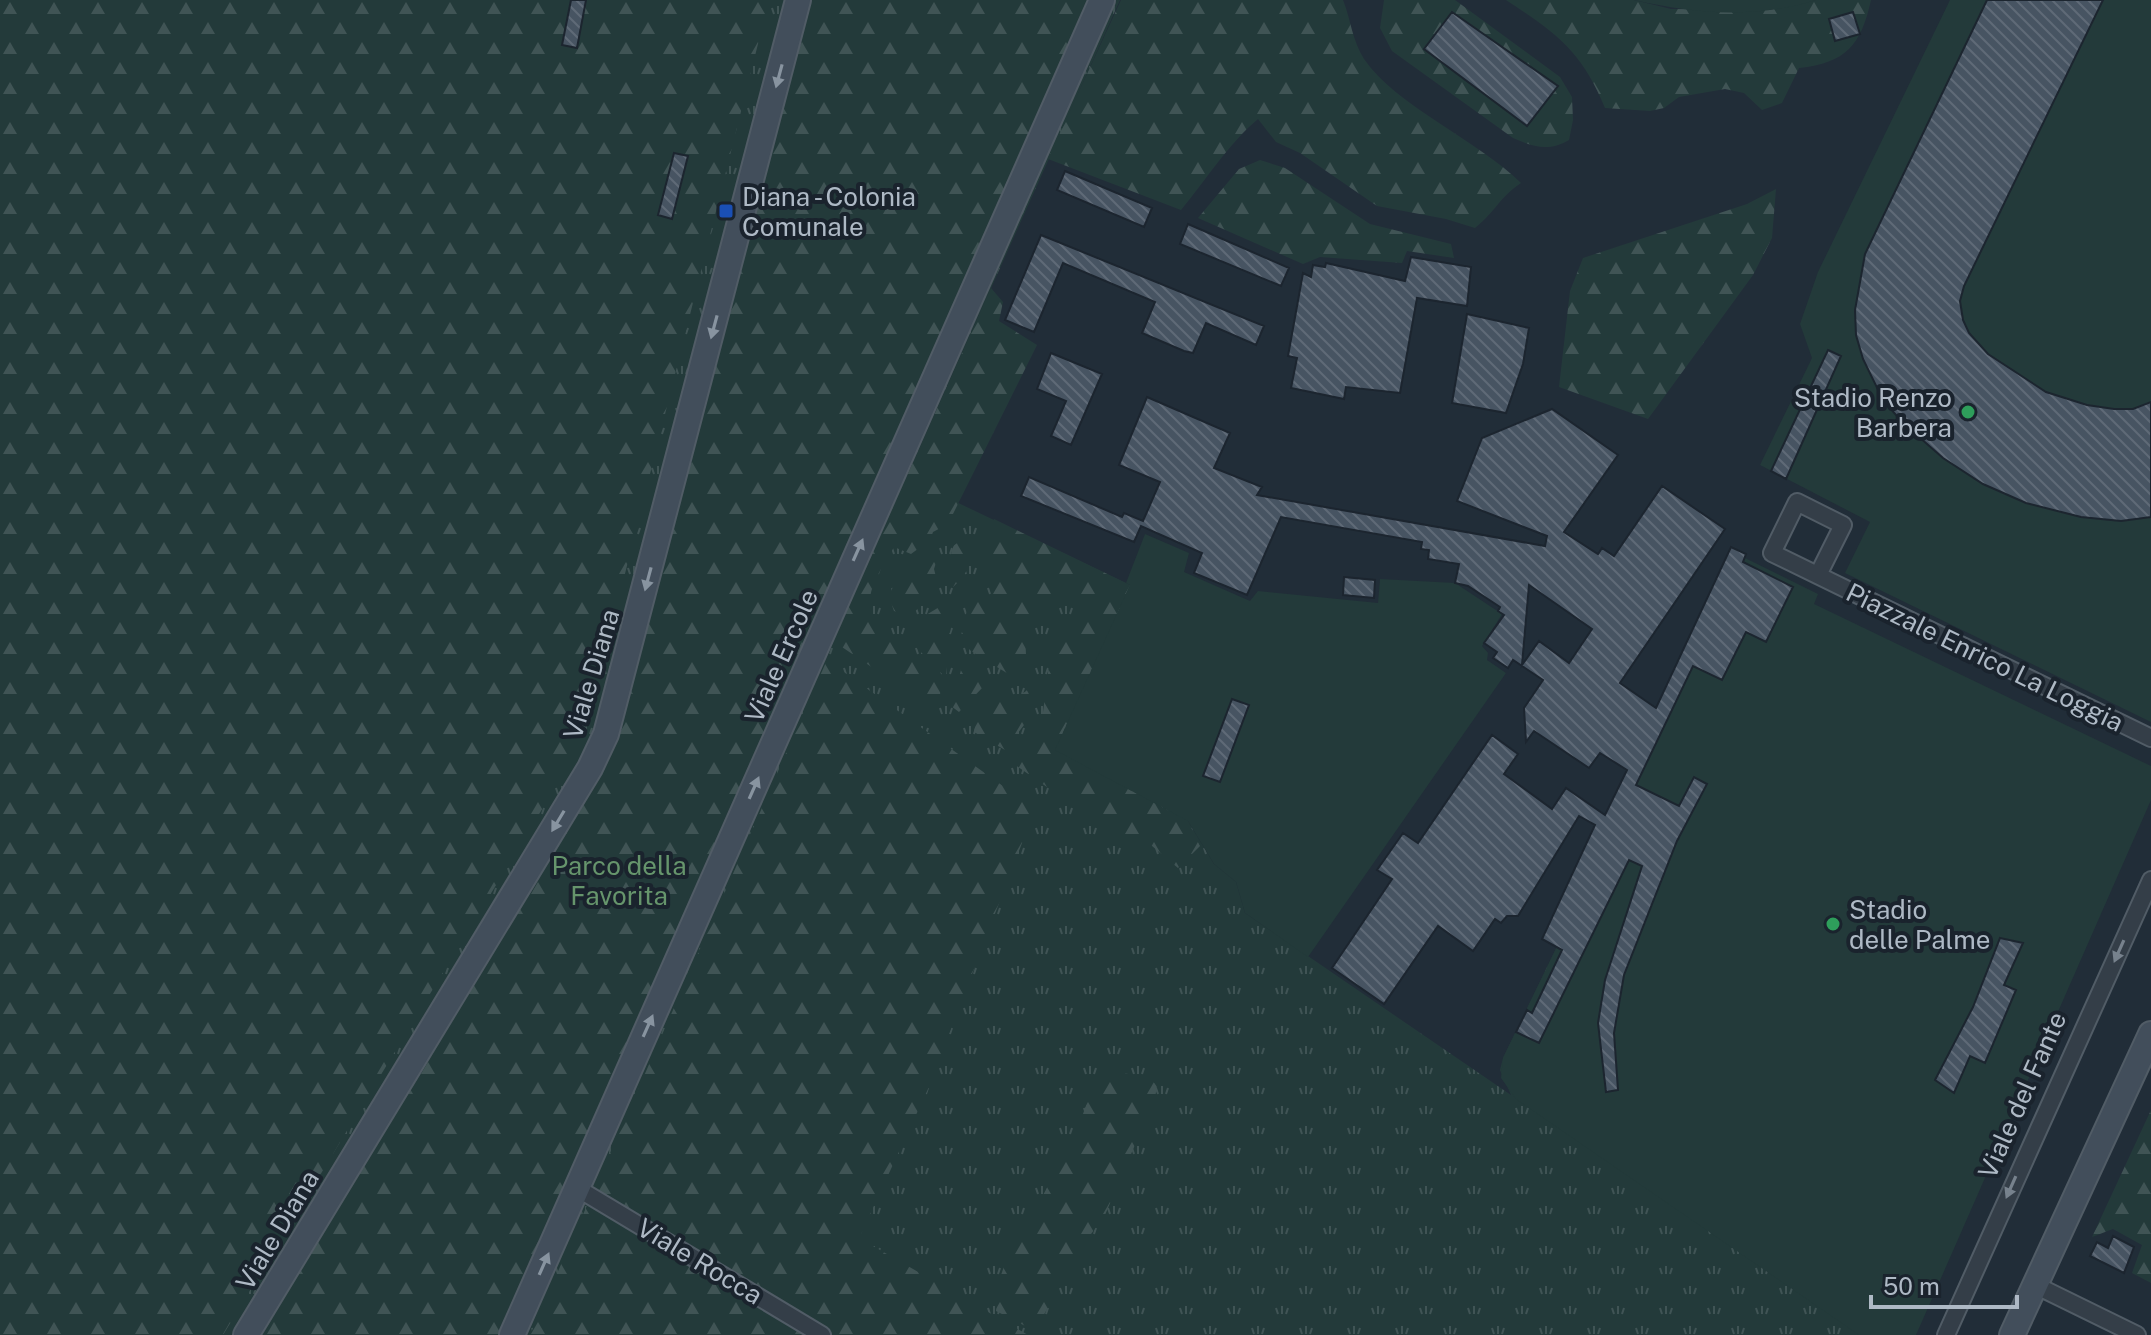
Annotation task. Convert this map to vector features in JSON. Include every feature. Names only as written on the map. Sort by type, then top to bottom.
[{"type":"street","name":"Viale Diana","points":[[246,1335],[590,768],[606,734],[798,0]]},
{"type":"street","name":"Viale Ercole","points":[[512,1335],[1102,0]]},
{"type":"street","name":"Piazzale Enrico La Loggia","points":[[1818,575],[1843,525],[1797,502],[1772,553],[2151,738]]},
{"type":"street","name":"Viale del Fante","points":[[1946,1335],[2151,880]]},
{"type":"street","points":[[2012,1335],[2151,1034]]},
{"type":"street","name":"Viale Rocca","points":[[577,1188],[822,1335]]},
{"type":"street","points":[[2035,1285],[2137,1335]]},
{"type":"green space","name":"Parco della Favorita","points":[[0,0],[1120,0],[906,478],[1130,585],[1188,821],[1214,864],[1236,882],[1245,913],[1511,1095],[1500,1070],[1503,1058],[1693,666],[1894,1335],[0,1335]]},
{"type":"green space","points":[[0,0],[769,0],[588,721],[561,778],[223,1335],[0,1335]]},
{"type":"green space","points":[[809,0],[1092,0],[500,1335],[259,1335],[604,765]]},
{"type":"green space","points":[[1121,0],[1343,0],[1360,52],[1378,76],[1521,183],[1475,228],[1446,219],[1377,206],[1300,153],[1276,142],[1258,119],[1227,150],[1181,210],[1048,159]]},
{"type":"green space","points":[[1384,0],[1455,0],[1560,77],[1572,97],[1573,120],[1569,140],[1541,147],[1513,138],[1392,51],[1380,28]]},
{"type":"green space","points":[[1506,0],[1634,0],[1671,9],[1769,10],[1816,0],[1871,0],[1862,29],[1849,49],[1829,62],[1799,68],[1782,103],[1762,110],[1744,93],[1725,89],[1679,97],[1664,108],[1650,111],[1605,108],[1587,72],[1566,45]]},
{"type":"green space","points":[[1634,0],[1816,0],[1771,10],[1725,12],[1680,9]]},
{"type":"green space","name":"Stadio Renzo Barbera","points":[[1950,0],[2151,0],[2151,722],[1845,573],[1870,522],[1760,465],[1812,358],[1800,324],[1818,272]]},
{"type":"green space","points":[[1260,160],[1285,168],[1370,224],[1451,244],[1454,258],[1407,251],[1402,263],[1320,257],[1303,264],[1198,218],[1239,169]]},
{"type":"green space","points":[[1776,189],[1772,238],[1753,275],[1648,419],[1559,387],[1570,291],[1583,258],[1747,204]]},
{"type":"green space","points":[[991,288],[1003,302],[999,321],[1037,345],[948,524],[933,532],[930,540],[911,554],[894,547],[870,597],[874,618],[882,628],[900,640],[922,668],[940,682],[942,689],[934,709],[833,641]]},
{"type":"green space","points":[[994,519],[1130,585],[1055,750],[1188,821],[1200,846],[1178,868],[1145,840],[1129,844],[1014,764],[1031,747],[1041,728],[1050,657],[1079,604],[1081,588],[1066,577],[1048,607],[1025,633],[1026,655],[1010,675],[971,651],[960,640],[968,606],[992,595],[992,582],[981,562]]},
{"type":"green space","points":[[970,534],[970,563],[964,576],[953,587],[947,571],[953,546]]},
{"type":"green space","points":[[1145,534],[1189,553],[1184,572],[1250,601],[1258,591],[1378,603],[1380,579],[1455,583],[1502,614],[1482,646],[1488,653],[1487,660],[1506,673],[1308,957],[1245,913],[1236,882],[1214,864],[1188,821],[1055,750],[1130,585],[1126,583]]},
{"type":"green space","points":[[939,553],[934,569],[939,589],[910,616],[894,611],[891,599],[896,581]]},
{"type":"green space","name":"Stadio delle Palme","points":[[1745,558],[1818,594],[1814,604],[2151,766],[2151,800],[1916,1335],[1859,1335],[1516,1099],[1501,1078],[1503,1058]]},
{"type":"green space","points":[[941,606],[948,606],[952,613],[946,678],[916,647],[926,615]]},
{"type":"green space","points":[[957,652],[983,676],[983,687],[959,712],[951,706],[961,670]]},
{"type":"green space","points":[[827,660],[1035,809],[928,1089],[859,1238],[1028,1335],[530,1335]]},
{"type":"green space","points":[[1030,686],[1024,725],[1005,750],[974,732],[978,708],[1020,695]]},
{"type":"green space","points":[[1106,1069],[1146,1077],[1157,1086],[1155,1098],[1105,1215],[1080,1249],[1035,1331],[996,1311],[999,1281],[1012,1243],[1048,1186],[1048,1173],[1063,1148],[1075,1138],[1087,1102]]},
{"type":"green space","points":[[2151,1110],[2151,1283],[2132,1273],[2142,1245],[2113,1229],[2092,1237]]},
{"type":"building","points":[[571,0],[586,0],[577,48],[562,45]]},
{"type":"building","points":[[1987,0],[2103,0],[1964,286],[1960,301],[1963,320],[1969,333],[1988,354],[2046,392],[2087,405],[2114,409],[2133,409],[2151,402],[2151,517],[2121,521],[2081,517],[2026,503],[1983,484],[1943,458],[1902,422],[1883,400],[1863,359],[1856,335],[1855,310],[1865,254]]},
{"type":"building","points":[[1452,12],[1558,86],[1527,126],[1424,49]]},
{"type":"building","points":[[1853,12],[1860,34],[1835,41],[1829,19]]},
{"type":"building","points":[[674,153],[688,156],[672,219],[658,215]]},
{"type":"building","points":[[1065,171],[1152,208],[1144,227],[1057,190]]},
{"type":"building","points":[[1188,224],[1289,268],[1281,286],[1180,244]]},
{"type":"building","points":[[1041,235],[1264,326],[1256,345],[1206,323],[1193,353],[1184,351],[1142,333],[1155,302],[1063,263],[1034,332],[1005,320]]},
{"type":"building","points":[[1411,257],[1471,267],[1467,306],[1417,298],[1400,393],[1346,387],[1344,399],[1291,388],[1297,358],[1288,356],[1303,273],[1311,277],[1313,265],[1325,267],[1326,263],[1405,281]]},
{"type":"building","points":[[1467,314],[1529,328],[1523,364],[1506,413],[1452,403]]},
{"type":"building","points":[[1828,350],[1841,356],[1786,479],[1771,471]]},
{"type":"building","points":[[1051,353],[1102,374],[1071,445],[1051,436],[1066,401],[1037,389]]},
{"type":"building","points":[[1147,397],[1230,433],[1214,468],[1262,487],[1257,495],[1545,546],[1547,536],[1457,501],[1482,438],[1552,409],[1618,455],[1564,532],[1598,554],[1602,548],[1614,556],[1662,486],[1725,529],[1620,683],[1656,708],[1731,547],[1746,554],[1743,562],[1793,587],[1766,642],[1746,632],[1722,680],[1693,666],[1636,785],[1679,806],[1694,777],[1707,784],[1677,841],[1624,975],[1614,1033],[1618,1090],[1606,1092],[1598,1023],[1605,980],[1642,866],[1629,860],[1539,1043],[1516,1032],[1527,1010],[1532,1013],[1562,950],[1542,939],[1595,825],[1579,816],[1518,916],[1507,916],[1501,923],[1495,919],[1473,951],[1438,926],[1384,1004],[1332,968],[1392,879],[1377,870],[1403,833],[1418,843],[1492,735],[1518,754],[1504,774],[1552,809],[1566,788],[1605,815],[1627,770],[1600,753],[1589,768],[1534,731],[1526,742],[1524,708],[1543,680],[1513,660],[1508,668],[1493,658],[1497,652],[1484,643],[1504,615],[1498,611],[1500,607],[1468,586],[1455,583],[1459,564],[1428,559],[1429,550],[1421,549],[1422,542],[1281,517],[1247,595],[1194,573],[1202,553],[1141,526],[1134,542],[1021,496],[1029,477],[1122,517],[1124,513],[1143,521],[1160,482],[1119,465]],"holes":[[[1529,585],[1592,629],[1569,663],[1539,641],[1522,665]]]},
{"type":"building","points":[[1344,577],[1375,580],[1374,598],[1343,595]]},
{"type":"building","points":[[1232,699],[1249,705],[1220,782],[1203,776]]},
{"type":"building","points":[[2000,938],[2023,943],[2004,985],[2016,990],[1985,1063],[1970,1056],[1954,1093],[1935,1080],[1973,1007]]},
{"type":"building","points":[[2113,1236],[2134,1247],[2124,1273],[2090,1256],[2097,1242],[2108,1248]]},
{"type":"place","name":"Diana - Colonia Comunale","points":[[726,211]]},
{"type":"place","name":"Stadio Renzo Barbera","points":[[1968,412]]},
{"type":"place","name":"Stadio delle Palme","points":[[1833,924]]}]
